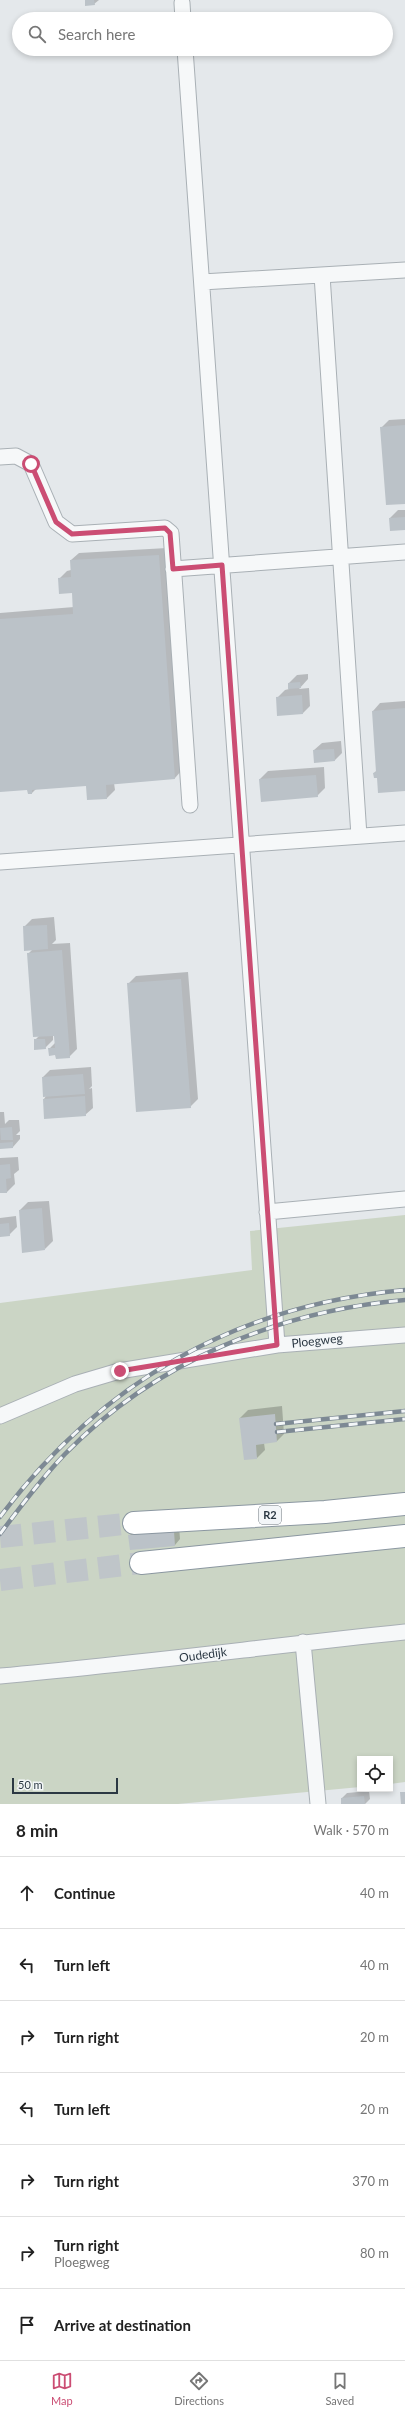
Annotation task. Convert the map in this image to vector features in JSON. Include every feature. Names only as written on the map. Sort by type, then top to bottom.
[{"type":"highway","name":"R2","points":[[134,1523],[325,1512],[405,1504]]},
{"type":"highway","points":[[141,1563],[405,1536]]},
{"type":"street","points":[[182,3],[183,12]]},
{"type":"street","points":[[186,56],[277,1345]]},
{"type":"street","points":[[202,282],[405,270]]},
{"type":"street","points":[[322,275],[358,836]]},
{"type":"street","points":[[0,457],[16,456],[31,464],[56,522],[72,534],[165,528],[170,533],[190,805]]},
{"type":"street","points":[[173,569],[405,552]]},
{"type":"street","points":[[0,862],[405,833]]},
{"type":"street","points":[[267,1212],[405,1199]]},
{"type":"street","name":"Ploegweg","points":[[0,1416],[75,1384],[120,1371],[277,1345],[405,1335]]},
{"type":"street","name":"Oudedijk","points":[[0,1676],[180,1658],[303,1642],[405,1632]]},
{"type":"street","points":[[303,1642],[318,1804]]},
{"type":"green space","points":[[405,1215],[405,1782],[393,1784],[393,1756],[357,1756],[357,1787],[178,1804],[0,1804],[0,1303],[252,1270],[250,1231]]},
{"type":"building","points":[[85,0],[94,0],[95,5],[85,6]]},
{"type":"building","points":[[405,425],[405,504],[386,505],[380,427]]},
{"type":"building","points":[[405,517],[405,530],[390,531],[389,518]]},
{"type":"building","points":[[159,555],[175,779],[106,785],[107,799],[87,800],[86,786],[32,790],[32,794],[28,794],[27,790],[0,792],[0,619],[73,614],[72,593],[59,594],[58,578],[71,577],[70,560]]},
{"type":"building","points":[[300,682],[301,688],[288,689],[288,683]]},
{"type":"building","points":[[302,695],[303,714],[277,716],[276,697]]},
{"type":"building","points":[[405,708],[405,791],[378,793],[377,778],[374,778],[373,773],[376,772],[372,711]]},
{"type":"building","points":[[334,749],[335,761],[314,763],[313,750]]},
{"type":"building","points":[[316,775],[318,797],[261,802],[259,779]]},
{"type":"building","points":[[47,925],[48,949],[24,951],[23,926]]},
{"type":"building","points":[[62,950],[70,1058],[56,1059],[55,1055],[49,1056],[48,1048],[55,1048],[54,1036],[33,1037],[27,953]]},
{"type":"building","points":[[181,979],[191,1108],[136,1112],[127,983]]},
{"type":"building","points":[[34,1039],[45,1039],[46,1049],[34,1050]]},
{"type":"building","points":[[83,1074],[85,1094],[43,1097],[42,1077]]},
{"type":"building","points":[[85,1096],[86,1116],[44,1119],[43,1099]]},
{"type":"building","points":[[12,1127],[13,1140],[1,1140],[0,1128]]},
{"type":"building","points":[[13,1142],[13,1148],[0,1149],[0,1143]]},
{"type":"building","points":[[10,1164],[11,1178],[6,1179],[7,1193],[0,1193],[0,1165]]},
{"type":"building","points":[[42,1208],[45,1250],[22,1253],[19,1210]]},
{"type":"building","points":[[9,1223],[10,1236],[0,1237],[0,1224]]},
{"type":"building","points":[[275,1414],[277,1442],[256,1445],[257,1459],[244,1460],[239,1418]]},
{"type":"building","points":[[174,1531],[175,1546],[130,1550],[128,1535]]},
{"type":"building","points":[[400,1792],[405,1792],[405,1804],[401,1804]]},
{"type":"building","points":[[364,1796],[365,1804],[341,1804],[341,1798]]},
{"type":"tunnel","points":[[0,1537],[134,1523]]},
{"type":"tunnel","points":[[0,1580],[141,1563]]},
{"type":"railway","points":[[0,1517],[40,1469],[82,1427],[128,1390],[177,1358],[230,1333],[285,1313],[344,1299],[405,1290]]},
{"type":"railway","points":[[0,1534],[56,1463],[100,1421],[138,1393],[179,1368],[221,1347],[265,1329],[311,1316],[358,1306],[405,1300]]},
{"type":"railway","points":[[276,1424],[405,1411]]},
{"type":"railway","points":[[277,1432],[405,1419]]},
{"type":"route","points":[[31,464],[56,522],[72,534],[165,528],[170,533],[173,569],[222,565],[277,1345],[120,1371]]}]
